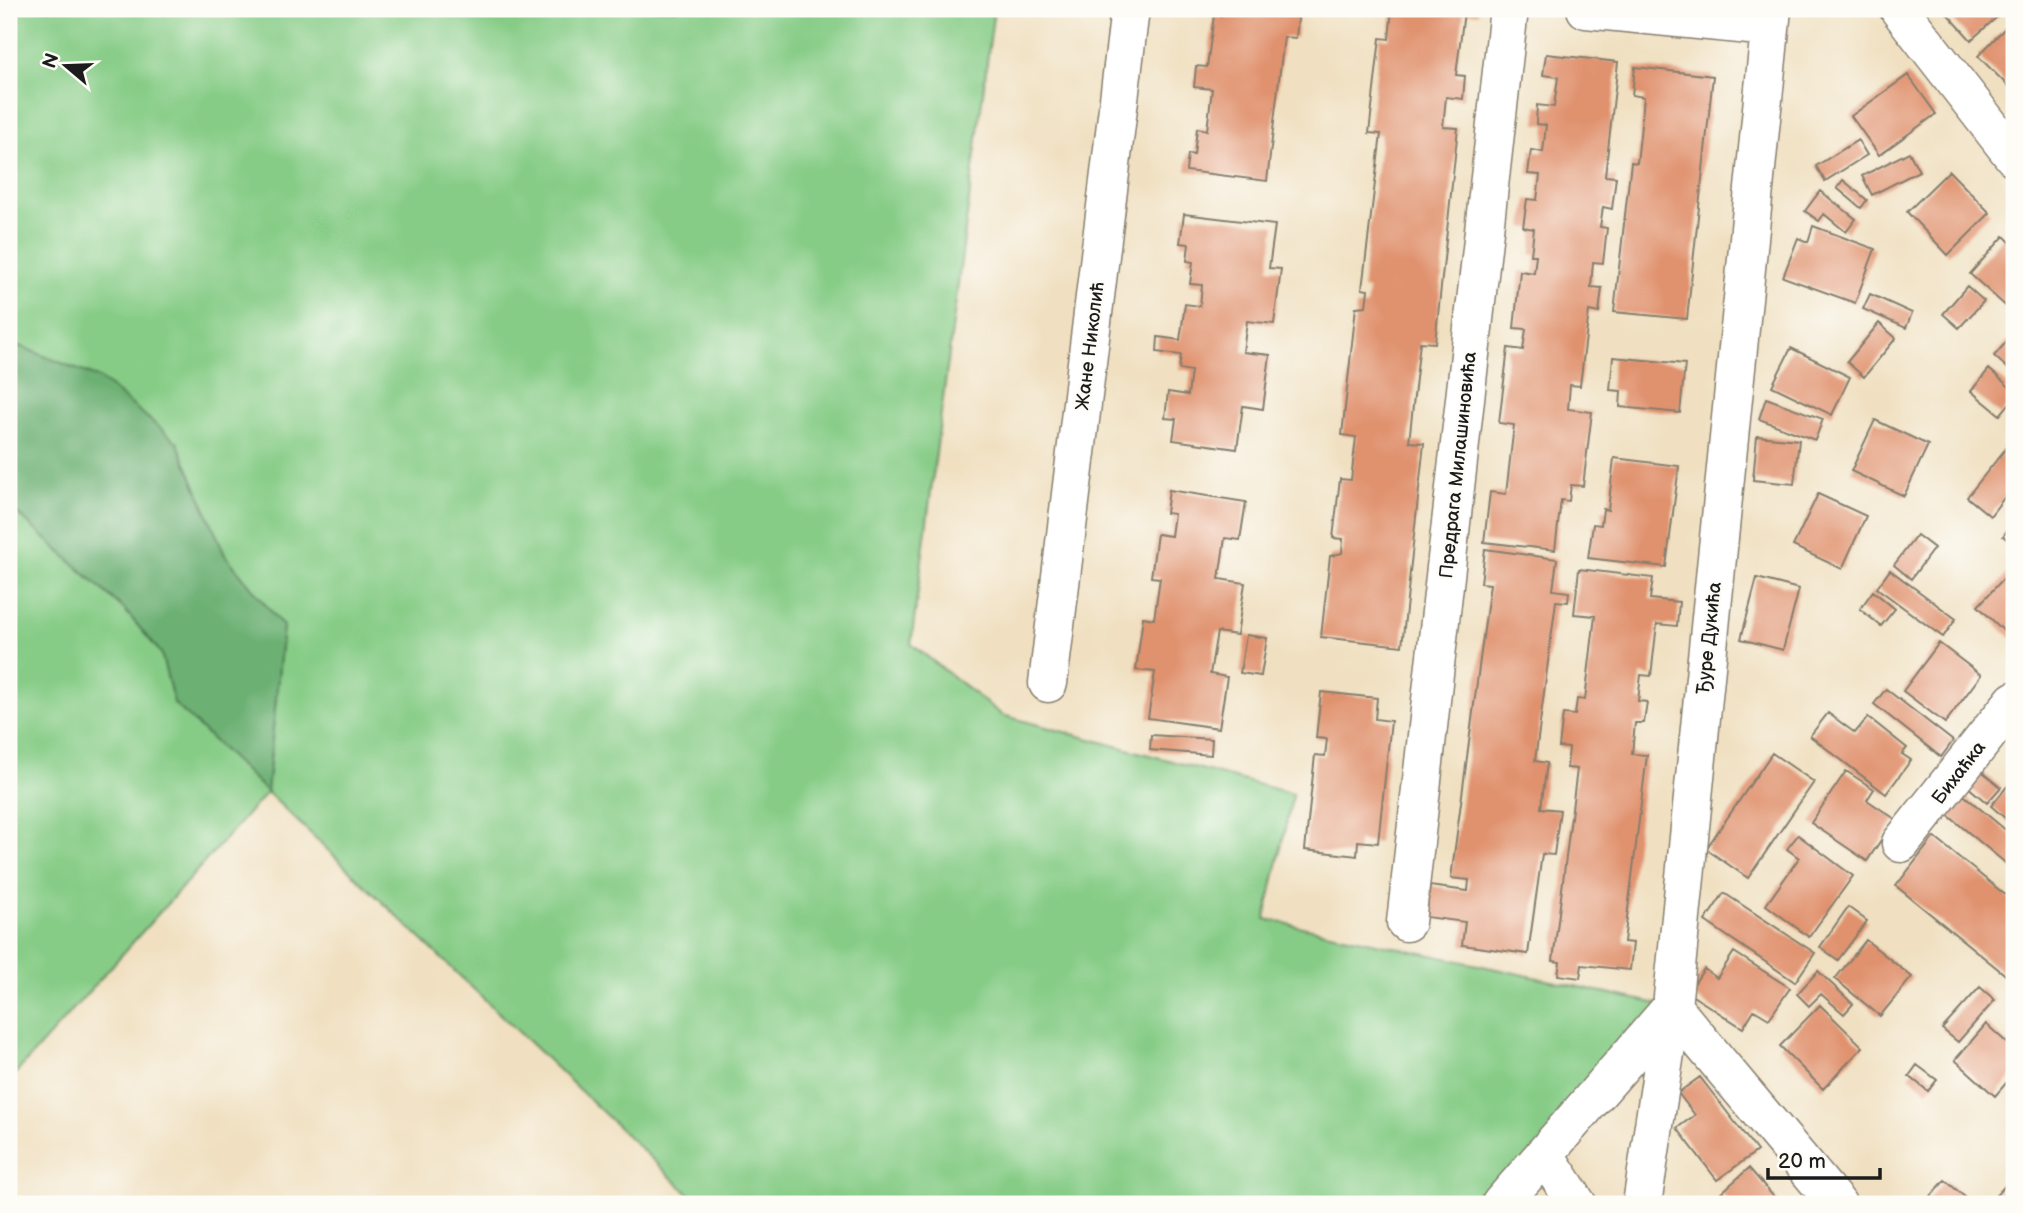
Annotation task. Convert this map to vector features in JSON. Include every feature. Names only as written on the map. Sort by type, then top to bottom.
[{"type":"street","name":"Жане Николић","points":[[1048,683],[1130,9]]},
{"type":"street","name":"Предрага Милашиновића","points":[[1406,922],[1509,9]]},
{"type":"street","points":[[1586,9],[1771,18]]},
{"type":"street","points":[[1899,9],[2014,157]]},
{"type":"street","name":"Ђуре Дукића","points":[[1642,1204],[1672,1007],[1771,18]]},
{"type":"street","name":"Бихаћка","points":[[1901,843],[2014,701]]},
{"type":"street","points":[[1501,1204],[1672,1007],[1838,1204]]},
{"type":"street","points":[[1544,1154],[1577,1204]]},
{"type":"green space","points":[[9,9],[994,9],[911,644],[1002,715],[1293,794],[1265,919],[1672,1007],[1501,1204],[699,1204],[267,792],[9,1081],[9,506],[124,609],[161,653],[174,703],[267,791],[283,626],[225,555],[177,442],[99,378],[16,345],[9,334]]},
{"type":"green space","points":[[9,334],[17,345],[99,378],[177,442],[225,555],[283,626],[267,792],[174,703],[161,653],[124,609],[9,506]]},
{"type":"building","points":[[1222,9],[1299,9],[1296,38],[1284,37],[1267,181],[1186,171],[1188,154],[1194,155],[1197,128],[1207,130],[1212,89],[1194,87],[1196,66],[1207,67],[1214,15],[1221,16]]},
{"type":"building","points":[[1392,9],[1479,9],[1478,14],[1464,12],[1456,75],[1465,76],[1463,99],[1446,97],[1443,127],[1458,128],[1435,343],[1420,342],[1409,442],[1424,443],[1402,646],[1321,637],[1330,556],[1342,553],[1343,539],[1333,538],[1340,479],[1351,480],[1356,437],[1342,435],[1356,307],[1366,306],[1368,290],[1362,289],[1381,134],[1369,133],[1380,38],[1389,39]]},
{"type":"building","points":[[1943,9],[2006,9],[1971,40]]},
{"type":"building","points":[[2010,23],[2014,27],[2014,92],[1978,56]]},
{"type":"building","points":[[1546,54],[1618,62],[1605,176],[1616,177],[1612,209],[1603,207],[1600,227],[1607,228],[1603,263],[1593,262],[1591,287],[1602,288],[1599,313],[1589,311],[1580,386],[1570,385],[1568,409],[1592,412],[1583,486],[1571,485],[1569,501],[1561,500],[1555,550],[1484,542],[1490,492],[1506,494],[1514,425],[1499,423],[1508,348],[1523,350],[1526,329],[1514,328],[1520,271],[1534,273],[1536,255],[1531,255],[1534,229],[1523,227],[1527,199],[1537,200],[1540,175],[1528,174],[1531,150],[1543,152],[1546,125],[1536,124],[1537,105],[1554,107],[1558,77],[1543,75]]},
{"type":"building","points":[[1635,67],[1713,76],[1687,319],[1614,312],[1631,162],[1637,163],[1644,97],[1632,95]]},
{"type":"building","points":[[1908,75],[1936,114],[1879,155],[1851,116]]},
{"type":"building","points":[[1858,140],[1867,155],[1825,181],[1816,166]]},
{"type":"building","points":[[1909,152],[1919,171],[1872,195],[1862,176]]},
{"type":"building","points":[[1949,171],[1990,213],[1948,255],[1907,212]]},
{"type":"building","points":[[1843,180],[1867,200],[1861,208],[1837,188]]},
{"type":"building","points":[[1820,191],[1856,219],[1846,232],[1824,214],[1819,221],[1805,211]]},
{"type":"building","points":[[1184,214],[1275,225],[1269,268],[1281,269],[1274,324],[1247,321],[1243,352],[1270,355],[1263,409],[1243,406],[1237,449],[1173,440],[1176,419],[1165,418],[1168,392],[1188,395],[1191,371],[1179,369],[1181,355],[1157,352],[1158,337],[1180,340],[1185,304],[1200,306],[1202,285],[1190,284],[1193,262],[1187,261],[1189,244],[1180,243]]},
{"type":"building","points":[[1813,226],[1875,249],[1855,303],[1783,277],[1798,238],[1808,242]]},
{"type":"building","points":[[2004,236],[2014,246],[2014,303],[2009,309],[1970,274]]},
{"type":"building","points":[[1967,286],[1984,301],[1959,328],[1943,314]]},
{"type":"building","points":[[1870,294],[1912,313],[1906,328],[1863,309]]},
{"type":"building","points":[[1879,323],[1896,338],[1864,377],[1847,362]]},
{"type":"building","points":[[2014,333],[2014,374],[1994,356]]},
{"type":"building","points":[[1791,348],[1850,377],[1832,415],[1772,386]]},
{"type":"building","points":[[1613,357],[1685,364],[1680,413],[1620,407],[1621,391],[1610,390]]},
{"type":"building","points":[[1989,369],[2014,391],[2014,398],[2000,415],[1971,391]]},
{"type":"building","points":[[1766,398],[1823,419],[1815,440],[1759,419]]},
{"type":"building","points":[[1875,420],[1928,445],[1904,496],[1851,471]]},
{"type":"building","points":[[1757,436],[1799,440],[1794,484],[1753,480]]},
{"type":"building","points":[[2007,447],[2014,453],[2014,485],[1990,516],[1967,497]]},
{"type":"building","points":[[1614,458],[1679,466],[1666,567],[1588,558],[1593,524],[1601,525],[1603,509],[1608,510]]},
{"type":"building","points":[[1169,490],[1246,502],[1240,540],[1225,538],[1219,579],[1245,583],[1237,635],[1217,632],[1210,674],[1227,677],[1219,728],[1148,718],[1155,672],[1136,670],[1143,617],[1154,619],[1160,578],[1151,577],[1157,534],[1171,536],[1174,514],[1166,513]]},
{"type":"building","points":[[1818,494],[1866,516],[1842,569],[1793,546]]},
{"type":"building","points":[[2014,522],[2014,545],[2003,536]]},
{"type":"building","points":[[1917,535],[1934,548],[1911,579],[1894,565]]},
{"type":"building","points":[[1485,549],[1557,559],[1553,590],[1569,592],[1568,602],[1556,601],[1535,761],[1547,763],[1541,808],[1560,810],[1554,855],[1542,854],[1528,954],[1462,945],[1465,922],[1426,917],[1430,886],[1468,891],[1469,880],[1451,878],[1490,584],[1481,583]]},
{"type":"building","points":[[2014,567],[2014,638],[2013,640],[1978,606]]},
{"type":"building","points":[[1579,569],[1653,578],[1650,599],[1679,602],[1677,626],[1657,624],[1651,676],[1641,675],[1638,701],[1647,702],[1644,723],[1635,723],[1632,754],[1647,755],[1624,942],[1633,943],[1630,970],[1582,965],[1580,978],[1558,975],[1560,962],[1553,961],[1577,769],[1567,768],[1569,748],[1559,747],[1563,714],[1575,715],[1577,699],[1585,700],[1595,616],[1574,614]]},
{"type":"building","points":[[1890,570],[1956,619],[1943,637],[1877,588]]},
{"type":"building","points":[[1757,578],[1799,589],[1783,650],[1741,639]]},
{"type":"building","points":[[1873,591],[1895,609],[1881,626],[1860,609]]},
{"type":"building","points":[[1246,635],[1267,638],[1261,676],[1240,673]]},
{"type":"building","points":[[1939,643],[1981,675],[1945,723],[1903,691]]},
{"type":"building","points":[[1886,689],[1953,741],[1941,757],[1874,704]]},
{"type":"building","points":[[1321,692],[1377,698],[1375,719],[1391,721],[1378,843],[1358,841],[1357,856],[1305,850],[1315,755],[1325,756],[1327,739],[1316,738]]},
{"type":"building","points":[[1828,713],[1855,733],[1868,717],[1907,748],[1902,754],[1911,760],[1886,794],[1810,736]]},
{"type":"building","points":[[1151,735],[1212,739],[1211,755],[1150,750]]},
{"type":"building","points":[[1772,753],[1814,782],[1748,878],[1706,849]]},
{"type":"building","points":[[1979,769],[2001,787],[1987,803],[1966,785]]},
{"type":"building","points":[[1846,771],[1874,789],[1867,800],[1895,819],[1867,861],[1811,823]]},
{"type":"building","points":[[2014,778],[2014,826],[1991,806]]},
{"type":"building","points":[[1960,792],[2014,837],[2014,870],[1944,812]]},
{"type":"building","points":[[1798,835],[1853,876],[1809,937],[1766,905],[1799,858],[1787,849]]},
{"type":"building","points":[[1934,837],[2014,902],[2014,969],[2008,977],[1896,886]]},
{"type":"building","points":[[1724,893],[1815,953],[1795,982],[1705,921]]},
{"type":"building","points":[[1848,907],[1867,921],[1838,960],[1820,947]]},
{"type":"building","points":[[1866,940],[1912,977],[1880,1016],[1835,979]]},
{"type":"building","points":[[1734,952],[1790,988],[1769,1019],[1754,1010],[1743,1028],[1688,993],[1704,969],[1717,978]]},
{"type":"building","points":[[1818,971],[1853,1004],[1844,1014],[1821,994],[1809,1006],[1797,994]]},
{"type":"building","points":[[1980,987],[1995,1000],[1958,1042],[1942,1029]]},
{"type":"building","points":[[1820,1005],[1863,1047],[1823,1089],[1780,1046]]},
{"type":"building","points":[[1986,1024],[2014,1049],[2014,1074],[1995,1096],[1955,1060]]},
{"type":"building","points":[[1917,1065],[1937,1080],[1928,1091],[1909,1076]]},
{"type":"building","points":[[1700,1077],[1757,1151],[1717,1180],[1677,1128],[1695,1115],[1678,1093]]},
{"type":"building","points":[[1749,1168],[1780,1204],[1731,1204],[1721,1193]]},
{"type":"building","points":[[2014,1176],[2014,1204],[1988,1204]]},
{"type":"building","points":[[1945,1180],[1973,1204],[1924,1204]]}]
